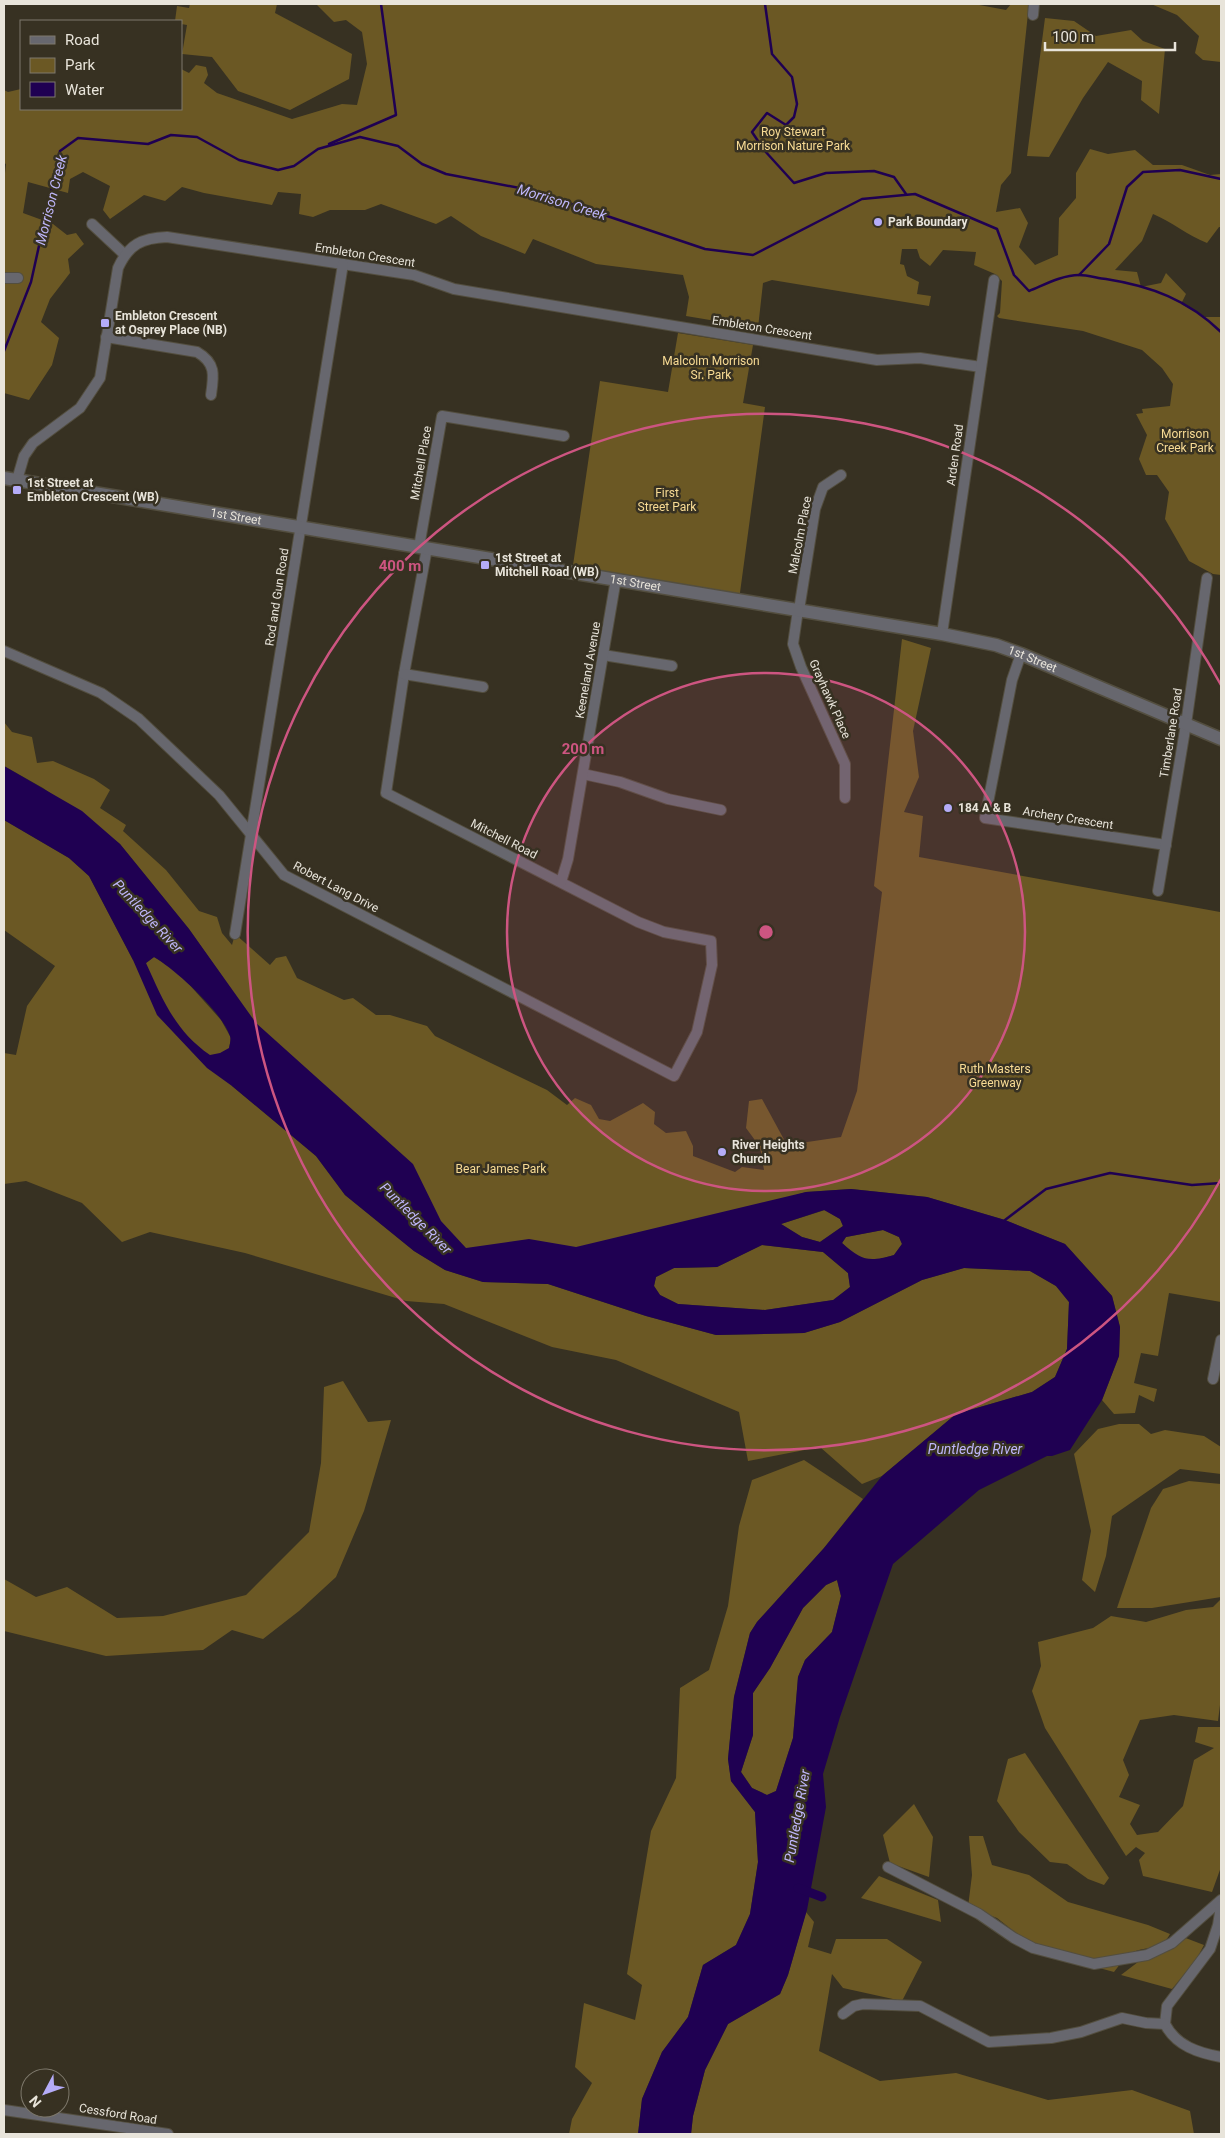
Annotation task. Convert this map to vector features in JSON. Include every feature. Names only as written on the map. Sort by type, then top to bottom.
[{"type":"street","points":[[1033,15],[1034,4]]},
{"type":"street","points":[[10,479],[33,443],[80,408],[100,378],[118,268],[124,254],[92,224]]},
{"type":"street","name":"Embleton Crescent","points":[[124,254],[134,244],[151,238],[168,237],[414,275],[454,290],[877,360],[920,358],[981,367]]},
{"type":"street","name":"Rod and Gun Road","points":[[235,934],[343,264]]},
{"type":"street","points":[[4,278],[18,278]]},
{"type":"street","name":"Arden Road","points":[[942,634],[994,280]]},
{"type":"street","points":[[106,337],[197,352],[207,358],[213,368],[211,395]]},
{"type":"street","name":"Mitchell Place","points":[[423,547],[442,416],[564,436]]},
{"type":"street","name":"Malcolm Place","points":[[799,610],[815,509],[823,487],[841,475]]},
{"type":"street","name":"1st Street","points":[[10,479],[616,579],[942,634],[996,645],[1221,739]]},
{"type":"street","name":"Mitchell Road","points":[[423,547],[386,793],[646,925],[664,932],[711,941],[712,965],[697,1032],[674,1076]]},
{"type":"street","name":"Timberlane Road","points":[[1158,891],[1186,724],[1207,578]]},
{"type":"street","name":"Keeneland Avenue","points":[[561,882],[568,859],[584,774],[616,579]]},
{"type":"street","name":"Grayhawk Place","points":[[799,610],[793,644],[801,667],[844,764],[845,798]]},
{"type":"street","name":"Robert Lang Drive","points":[[4,651],[100,693],[139,719],[219,795],[284,875],[674,1076]]},
{"type":"street","name":"Archery Crescent","points":[[1021,654],[1012,680],[985,818],[1166,845]]},
{"type":"street","points":[[603,655],[672,666]]},
{"type":"street","points":[[404,674],[483,687]]},
{"type":"street","points":[[584,774],[620,782],[668,799],[721,810]]},
{"type":"street","points":[[1213,1379],[1221,1340]]},
{"type":"street","points":[[888,1867],[979,1914],[1014,1938],[1033,1948],[1094,1964],[1147,1955],[1172,1942],[1221,1900]]},
{"type":"street","points":[[1221,1906],[1218,1925],[1210,1949],[1167,2006],[1165,2024],[1179,2042],[1203,2054],[1221,2058]]},
{"type":"street","points":[[842,2014],[854,2006],[864,2004],[920,2006],[989,2042],[1051,2038],[1081,2032],[1122,2018],[1146,2023],[1165,2024]]},
{"type":"street","name":"Cessford Road","points":[[4,2110],[168,2134]]},
{"type":"green space","points":[[190,4],[277,4],[275,13],[352,54],[349,79],[290,110],[238,91],[212,57],[182,54],[187,25],[182,24],[182,20],[175,20],[177,6],[189,8]]},
{"type":"green space","name":"Roy Stewart Morrison Nature Park","points":[[316,4],[974,4],[1006,10],[1011,4],[1029,4],[1011,173],[1001,185],[996,212],[1020,208],[1028,223],[1019,247],[1035,265],[1058,255],[1059,218],[1076,198],[1076,173],[1090,149],[1108,154],[1135,150],[1153,165],[1182,165],[1210,175],[1221,174],[1221,227],[1219,227],[1207,243],[1153,214],[1142,241],[1115,270],[1137,272],[1141,287],[1161,283],[1166,273],[1186,294],[1181,304],[1205,317],[1221,317],[1221,575],[1213,574],[1189,561],[1165,519],[1169,492],[1157,475],[1146,475],[1139,459],[1147,435],[1136,414],[1143,413],[1142,409],[1170,406],[1173,384],[1162,368],[1142,350],[1083,331],[999,318],[997,316],[1000,313],[1002,281],[995,274],[974,265],[976,252],[943,250],[930,266],[920,258],[917,249],[902,249],[900,264],[904,265],[907,276],[919,282],[917,294],[931,296],[929,306],[772,280],[763,283],[758,328],[686,316],[689,297],[683,275],[596,264],[533,239],[525,254],[481,236],[451,216],[436,224],[381,204],[365,210],[330,210],[313,217],[299,214],[301,194],[278,192],[272,205],[204,193],[182,187],[165,201],[144,195],[110,219],[103,210],[110,186],[83,172],[70,179],[68,193],[28,182],[23,213],[53,224],[67,235],[76,233],[84,244],[68,259],[70,273],[50,299],[41,322],[59,338],[52,365],[29,400],[4,393],[4,182],[6,164],[4,163],[4,90],[8,92],[20,89],[20,110],[182,110],[182,70],[189,73],[196,65],[206,67],[208,75],[204,83],[217,93],[292,119],[342,104],[357,105],[367,64],[362,32],[346,20],[334,22]]},
{"type":"green space","points":[[1151,4],[1220,4],[1221,62],[1203,60],[1195,53],[1199,36],[1177,15]]},
{"type":"green space","points":[[1045,18],[1074,21],[1096,36],[1131,30],[1143,41],[1165,49],[1159,114],[1141,100],[1142,81],[1108,62],[1083,98],[1049,157],[1027,156]]},
{"type":"green space","name":"First Street Park","points":[[678,333],[753,345],[743,403],[765,407],[739,600],[572,572],[600,381],[668,392]]},
{"type":"green space","points":[[902,639],[931,648],[913,731],[919,777],[904,812],[923,816],[919,857],[1220,912],[1221,908],[1221,1302],[1169,1293],[1158,1356],[1141,1353],[1134,1383],[1157,1389],[1154,1402],[1139,1395],[1135,1413],[1114,1414],[1102,1400],[1119,1356],[1120,1327],[1112,1296],[1065,1244],[1005,1220],[927,1197],[851,1189],[806,1192],[593,1257],[479,1256],[453,1245],[223,987],[224,979],[189,929],[120,844],[43,788],[4,766],[4,722],[12,732],[32,737],[37,763],[53,761],[94,779],[110,790],[100,808],[126,825],[123,831],[166,870],[199,911],[217,917],[222,933],[232,945],[235,934],[270,965],[276,958],[286,956],[297,978],[344,1000],[353,998],[376,1015],[390,1015],[427,1026],[435,1036],[547,1090],[567,1105],[575,1098],[591,1105],[599,1119],[610,1121],[643,1103],[655,1112],[654,1124],[666,1133],[686,1131],[693,1146],[693,1156],[735,1172],[742,1167],[764,1170],[760,1147],[746,1128],[749,1101],[762,1099],[787,1145],[841,1137],[857,1091],[882,892],[874,886]]},
{"type":"green space","points":[[4,820],[69,858],[89,876],[133,960],[146,963],[154,957],[178,972],[221,1020],[231,1038],[229,1048],[232,1086],[316,1156],[345,1195],[414,1251],[445,1270],[483,1282],[548,1284],[646,1316],[716,1335],[804,1333],[840,1322],[922,1280],[964,1268],[1030,1271],[1056,1286],[1069,1302],[1067,1349],[1055,1377],[1032,1392],[956,1414],[882,1476],[862,1484],[820,1447],[748,1461],[739,1412],[616,1360],[552,1347],[444,1304],[406,1301],[245,1253],[150,1232],[122,1242],[82,1203],[26,1181],[4,1184],[4,1053],[16,1055],[27,1006],[55,966],[4,930]]},
{"type":"green space","points":[[825,1210],[840,1219],[843,1226],[820,1242],[802,1237],[781,1224]]},
{"type":"green space","points":[[883,1230],[899,1237],[902,1244],[894,1255],[873,1261],[856,1256],[842,1243],[846,1237]]},
{"type":"green space","points":[[762,1245],[823,1252],[848,1273],[850,1287],[834,1300],[765,1310],[678,1304],[660,1295],[654,1286],[656,1277],[674,1268],[717,1267]]},
{"type":"green space","points":[[343,1381],[368,1422],[391,1420],[364,1511],[336,1577],[299,1611],[263,1639],[232,1630],[203,1650],[106,1656],[4,1631],[4,1579],[36,1597],[67,1587],[117,1618],[163,1616],[246,1595],[309,1532],[321,1463],[324,1387]]},
{"type":"green space","points":[[1119,1424],[1139,1424],[1151,1434],[1165,1430],[1204,1436],[1221,1447],[1221,1474],[1180,1469],[1112,1516],[1106,1556],[1095,1592],[1082,1580],[1091,1531],[1074,1454],[1098,1429]]},
{"type":"green space","points":[[804,1460],[863,1499],[824,1548],[757,1622],[750,1633],[734,1697],[728,1759],[731,1781],[755,1812],[758,1862],[750,1914],[736,1945],[703,1965],[688,2017],[662,2052],[642,2099],[638,2134],[569,2134],[572,2119],[592,2083],[575,2067],[584,2003],[635,2020],[642,1985],[627,1974],[651,1831],[676,1778],[680,1688],[709,1670],[728,1606],[739,1526],[752,1480]]},
{"type":"green space","points":[[1189,1481],[1221,1484],[1221,1597],[1152,1608],[1117,1608],[1151,1508],[1163,1489]]},
{"type":"green space","points":[[837,1580],[841,1596],[832,1632],[805,1660],[798,1677],[793,1738],[776,1791],[767,1795],[752,1788],[741,1772],[753,1735],[753,1693],[770,1668],[803,1608],[826,1585]]},
{"type":"green space","points":[[1221,1599],[1221,1697],[1218,1721],[1174,1715],[1140,1720],[1123,1760],[1129,1775],[1119,1797],[1140,1805],[1130,1824],[1137,1835],[1158,1832],[1183,1806],[1194,1760],[1214,1748],[1195,1742],[1198,1727],[1221,1727],[1221,1867],[1212,1892],[1143,1876],[1139,1860],[1145,1853],[1136,1847],[1126,1856],[1045,1728],[1032,1691],[1041,1666],[1038,1642],[1093,1628],[1111,1616],[1146,1622],[1186,1610],[1213,1607]]},
{"type":"green space","points":[[1025,1753],[1109,1878],[1104,1885],[1088,1879],[1067,1864],[1050,1862],[1019,1832],[997,1801],[1008,1759]]},
{"type":"green space","points":[[914,1804],[933,1837],[929,1877],[890,1863],[883,1835]]},
{"type":"green space","points":[[969,1836],[983,1836],[992,1865],[1029,1875],[1068,1902],[1148,1925],[1170,1934],[1163,1943],[1130,1953],[1114,1972],[1055,1956],[1016,1933],[997,1918],[968,1907],[972,1875]]},
{"type":"green space","points":[[879,1876],[938,1900],[941,1922],[861,1898]]},
{"type":"green space","points":[[806,1912],[814,1922],[808,1947],[831,1954],[836,1939],[887,1939],[922,1962],[902,2001],[843,1988],[832,1974],[819,2051],[880,2081],[956,2073],[1048,2100],[1132,2090],[1190,2111],[1194,2134],[691,2134],[693,2116],[705,2070],[728,2024],[780,1994],[788,1975]]},
{"type":"green space","points":[[1183,1937],[1204,1945],[1196,1960],[1172,1989],[1121,1975],[1138,1962],[1170,1950]]},
{"type":"water","name":"Puntledge River","points":[[4,766],[82,811],[120,844],[189,929],[256,1023],[413,1164],[441,1221],[466,1248],[529,1239],[576,1247],[806,1192],[851,1189],[927,1197],[1005,1220],[1065,1244],[1112,1296],[1120,1327],[1119,1356],[1102,1400],[1070,1450],[1047,1456],[979,1490],[893,1564],[840,1717],[823,1774],[826,1807],[807,1910],[788,1975],[780,1994],[728,2024],[705,2070],[693,2116],[691,2134],[638,2134],[642,2099],[662,2052],[688,2017],[703,1965],[736,1945],[750,1914],[758,1862],[755,1812],[731,1781],[728,1759],[734,1697],[750,1633],[757,1622],[824,1548],[882,1476],[956,1414],[1032,1392],[1055,1377],[1067,1349],[1069,1302],[1056,1286],[1030,1271],[964,1268],[922,1280],[840,1322],[804,1333],[716,1335],[646,1316],[548,1284],[483,1282],[445,1270],[414,1251],[345,1195],[316,1156],[232,1086],[207,1068],[157,1015],[133,960],[89,876],[69,858],[4,820]],"holes":[[[154,957],[174,971],[197,992],[218,1015],[225,1026],[230,1038],[229,1048],[220,1053],[210,1055],[188,1036],[171,1014],[146,963]],[[824,1210],[840,1219],[843,1226],[820,1242],[802,1237],[781,1224]],[[883,1230],[899,1237],[902,1244],[894,1255],[872,1259],[861,1257],[842,1243],[846,1237]],[[762,1245],[823,1252],[848,1273],[850,1287],[833,1300],[765,1310],[678,1304],[660,1295],[654,1286],[656,1277],[674,1268],[717,1267]],[[837,1580],[841,1596],[832,1632],[805,1660],[798,1677],[793,1738],[776,1791],[767,1795],[752,1788],[741,1772],[753,1735],[753,1693],[770,1668],[803,1608],[826,1585]]]},
{"type":"waterway","points":[[329,144],[396,115],[381,4]]},
{"type":"waterway","points":[[765,4],[772,54],[792,77],[797,104],[794,117],[786,125],[767,113],[752,132],[764,150],[794,183],[826,173],[874,171],[894,177],[906,194]]},
{"type":"waterway","name":"Morrison Creek","points":[[4,351],[31,282],[60,151],[78,138],[148,144],[171,135],[197,137],[239,160],[278,170],[294,166],[318,149],[360,137],[398,146],[422,164],[446,174],[530,190],[705,249],[753,255],[862,199],[915,194],[997,229],[1014,275],[1029,291],[1073,275],[1086,275],[1123,282],[1153,290],[1182,303],[1221,332]]},
{"type":"waterway","points":[[1079,275],[1109,244],[1127,187],[1143,172],[1180,170],[1221,179]]},
{"type":"waterway","points":[[1005,1220],[1046,1189],[1110,1173],[1192,1185],[1221,1183]]},
{"type":"waterway","points":[[798,1888],[822,1897]]},
{"type":"place","name":"Park Boundary","points":[[878,222]]},
{"type":"place","name":"Embleton Crescent at Osprey Place (NB)","points":[[105,323]]},
{"type":"place","name":"1st Street at Embleton Crescent (WB)","points":[[17,490]]},
{"type":"place","name":"1st Street at Mitchell Road (WB)","points":[[485,565]]},
{"type":"place","name":"184 A & B","points":[[948,808]]},
{"type":"place","name":"River Heights Church","points":[[722,1152]]},
{"type":"park label","name":"Malcolm Morrison Sr. Park","points":[[711,368]]},
{"type":"park label","name":"Morrison Creek Park","points":[[1185,441]]},
{"type":"park label","name":"Ruth Masters Greenway","points":[[995,1076]]},
{"type":"park label","name":"Bear James Park","points":[[501,1169]]}]
